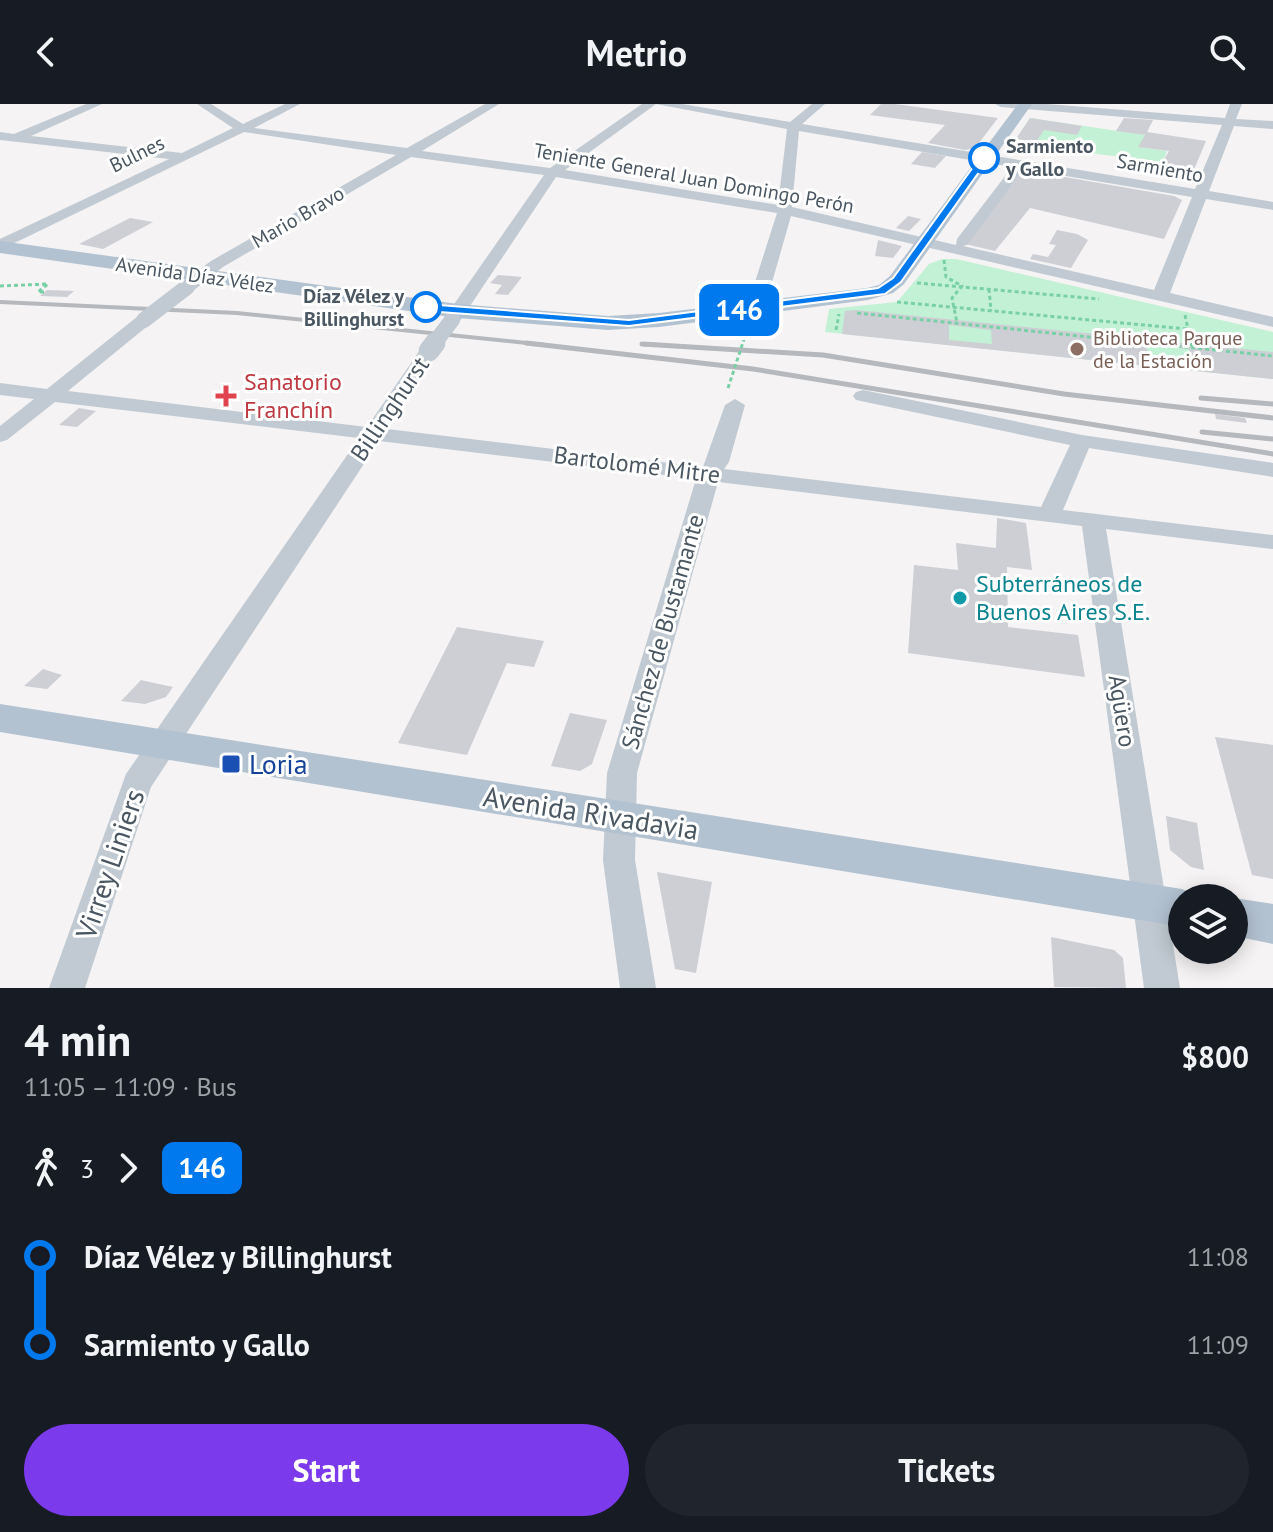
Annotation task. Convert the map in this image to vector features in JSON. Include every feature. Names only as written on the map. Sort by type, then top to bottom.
[{"type":"main road","points":[[928,237],[1024,105]]},
{"type":"main road","name":"Avenida Díaz Vélez","points":[[0,246],[195,281],[455,316],[629,323],[753,314],[868,294],[891,287],[928,237]]},
{"type":"main road","name":"Avenida Rivadavia","points":[[0,718],[1166,906]]},
{"type":"main road","points":[[1248,920],[1273,924]]},
{"type":"street","points":[[55,104],[92,106]]},
{"type":"street","name":"Teniente General Juan Domingo Perón","points":[[203,104],[240,128],[553,172],[960,243]]},
{"type":"street","name":"Bulnes","points":[[0,246],[180,156],[294,104]]},
{"type":"street","name":"Mario Bravo","points":[[0,436],[195,281],[493,104]]},
{"type":"street","name":"Billinghurst","points":[[162,745],[553,172],[650,104]]},
{"type":"street","name":"Sarmiento","points":[[661,104],[1273,206]]},
{"type":"street","points":[[753,314],[784,210],[794,125],[819,104]]},
{"type":"street","points":[[1001,104],[1273,125]]},
{"type":"street","points":[[1160,296],[1236,104]]},
{"type":"street","points":[[0,144],[7,137],[92,106]]},
{"type":"street","points":[[7,137],[180,156]]},
{"type":"street","points":[[1021,164],[960,243],[1160,296],[1273,322]]},
{"type":"street","points":[[952,203],[987,209]]},
{"type":"street","name":"Bartolomé Mitre","points":[[0,389],[1273,542]]},
{"type":"street","points":[[863,396],[1082,441],[1273,470]]},
{"type":"street","name":"Sánchez de Bustamante","points":[[638,988],[619,860],[622,773],[709,474],[718,462],[732,397]]},
{"type":"street","points":[[1049,515],[1082,441]]},
{"type":"street","name":"Agüero","points":[[1093,520],[1166,906],[1162,988]]},
{"type":"street","name":"Virrey Liniers","points":[[67,988],[137,783],[162,745]]},
{"type":"path","points":[[960,243],[944,257],[945,275],[962,287]]},
{"type":"path","points":[[909,282],[1112,301]]},
{"type":"path","points":[[0,286],[48,284],[38,292],[44,292]]},
{"type":"path","points":[[957,323],[952,298],[962,287]]},
{"type":"path","points":[[989,289],[991,311]]},
{"type":"path","points":[[897,302],[1187,329]]},
{"type":"path","points":[[832,307],[839,311],[836,330]]},
{"type":"path","points":[[854,313],[1273,356]]},
{"type":"path","points":[[732,397],[753,314]]},
{"type":"green space","points":[[1030,118],[1145,135],[1139,147],[1167,151],[1163,162],[1064,150],[1065,146],[1016,139]]},
{"type":"green space","points":[[942,259],[956,259],[1273,332],[1273,379],[825,332],[829,309],[897,302],[929,264]]},
{"type":"building","points":[[881,104],[998,118],[975,148],[965,150],[928,143],[945,125],[870,115]]},
{"type":"building","points":[[1030,118],[1082,126],[1077,135],[1044,130],[1036,142],[1016,139]]},
{"type":"building","points":[[1124,118],[1153,120],[1147,132],[1206,141],[1193,172],[1160,167],[1169,151],[1138,147],[1145,135],[1116,131]]},
{"type":"building","points":[[922,152],[946,156],[935,168],[911,164]]},
{"type":"building","points":[[1036,172],[1174,196],[1182,200],[1164,239],[1030,208],[995,251],[965,244],[1019,176],[1031,178]]},
{"type":"building","points":[[908,216],[921,219],[909,231],[896,228]]},
{"type":"building","points":[[130,218],[153,222],[103,249],[79,244]]},
{"type":"building","points":[[1057,230],[1088,240],[1071,268],[1030,259],[1033,254],[1048,257],[1056,245],[1049,244]]},
{"type":"building","points":[[878,240],[902,246],[893,258],[875,256]]},
{"type":"building","points":[[498,275],[522,277],[508,295],[495,294],[502,285],[490,283]]},
{"type":"building","points":[[47,290],[74,291],[67,297],[40,296]]},
{"type":"building","points":[[845,311],[1273,352],[1273,379],[842,334]],"holes":[[[949,325],[991,330],[992,344],[949,340]],[[1146,345],[1189,349],[1194,365],[1150,360]]]},
{"type":"building","points":[[79,408],[96,411],[77,427],[59,425]]},
{"type":"building","points":[[1215,414],[1245,418],[1247,423],[1216,419]]},
{"type":"building","name":"Subterráneos de Buenos Aires S.E.","points":[[997,518],[1026,523],[1032,570],[1007,567],[1008,627],[1078,635],[1085,677],[908,653],[914,565],[958,570],[956,543],[996,548]]},
{"type":"building","points":[[457,627],[544,641],[534,667],[507,663],[467,755],[398,743]]},
{"type":"building","points":[[43,669],[62,675],[47,689],[24,686]]},
{"type":"building","points":[[141,680],[173,687],[166,697],[145,704],[121,701]]},
{"type":"building","points":[[570,713],[607,720],[592,764],[580,771],[551,766]]},
{"type":"building","points":[[1215,737],[1273,745],[1273,879],[1252,875]]},
{"type":"building","points":[[1166,816],[1197,823],[1204,870],[1191,867],[1170,850]]},
{"type":"building","points":[[657,872],[712,882],[696,973],[675,969]]},
{"type":"building","points":[[1051,937],[1114,950],[1123,958],[1126,988],[1054,987]]},
{"type":"railway","points":[[0,302],[237,313],[546,345]]},
{"type":"railway","points":[[526,343],[753,369],[1273,454]]},
{"type":"railway","points":[[660,345],[642,344],[823,355],[1064,394],[1273,418]]},
{"type":"railway","points":[[1201,398],[1273,404]]},
{"type":"railway","points":[[1202,432],[1273,439]]},
{"type":"bus line","name":"146","points":[[426,307],[629,323],[881,291],[897,280],[984,158]]},
{"type":"place","name":"Sarmiento y Gallo","points":[[984,158]]},
{"type":"place","name":"Díaz Vélez y Billinghurst","points":[[426,307]]},
{"type":"place","name":"Biblioteca Parque de la Estación","points":[[1077,349]]},
{"type":"place","name":"Sanatorio Franchín","points":[[226,396]]},
{"type":"place","name":"Subterráneos de Buenos Aires S.E.","points":[[960,598]]},
{"type":"place","name":"Loria","points":[[231,764]]}]
